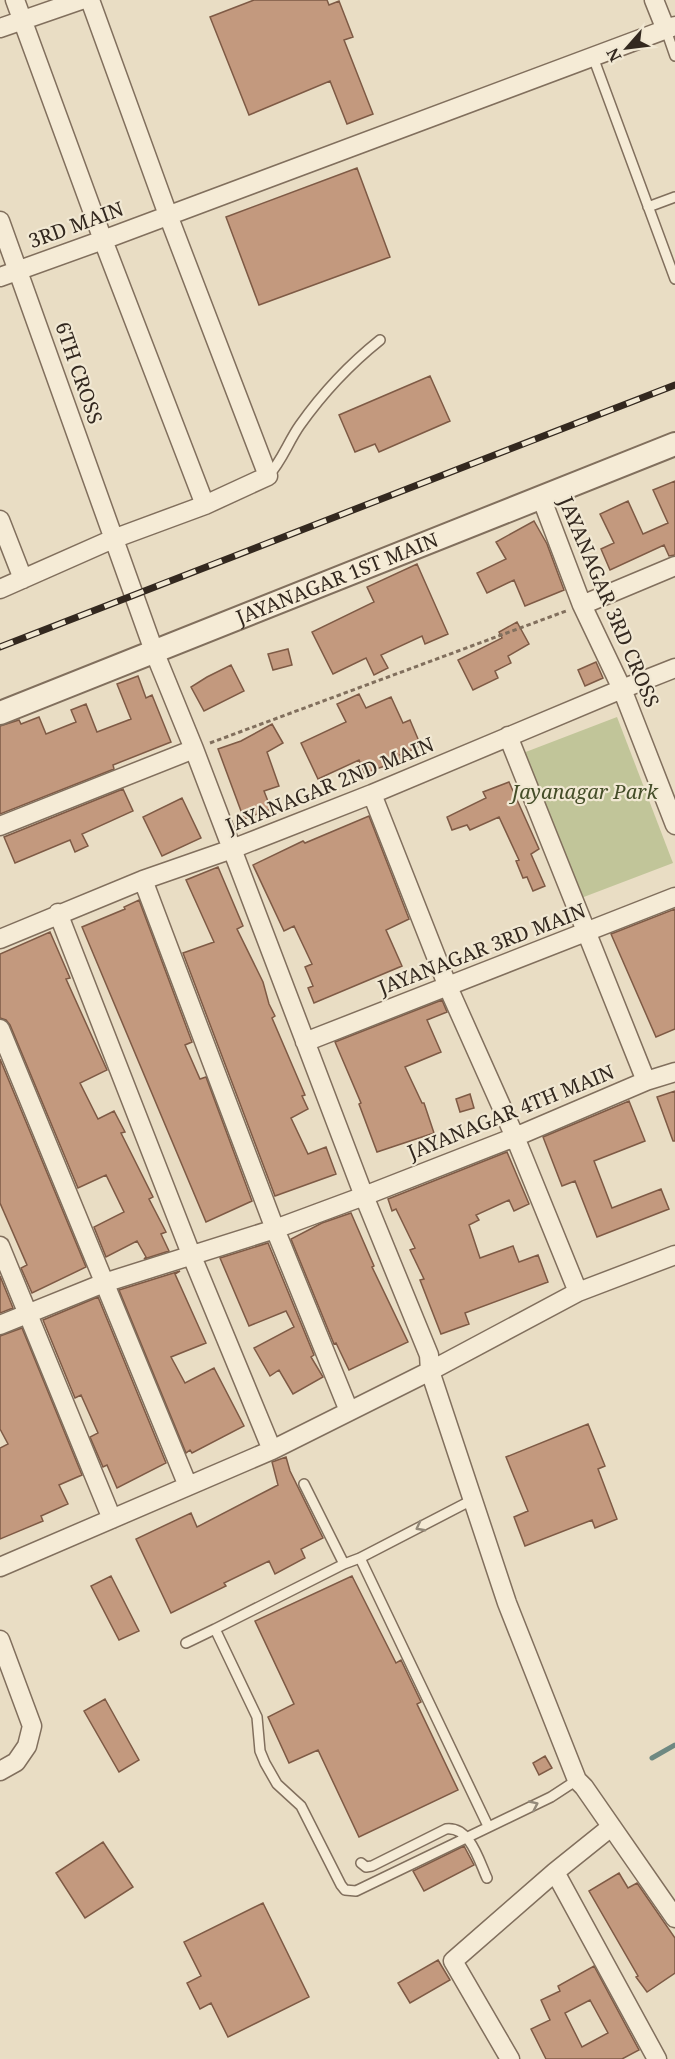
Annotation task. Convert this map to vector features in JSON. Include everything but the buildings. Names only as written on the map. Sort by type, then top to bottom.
[{"type":"street","points":[[15,0],[103,240],[205,505]]},
{"type":"street","points":[[0,28],[81,0]]},
{"type":"street","points":[[0,589],[113,539],[205,505],[268,476],[168,215],[90,0]]},
{"type":"street","points":[[654,0],[670,28]]},
{"type":"street","name":"3RD MAIN","points":[[0,277],[670,28]]},
{"type":"street","name":"6TH CROSS","points":[[0,221],[113,539],[136,595],[154,651],[194,748],[364,1196],[429,1355],[430,1371],[507,1603],[580,1784],[675,1918]]},
{"type":"street","name":"JAYANAGAR 1ST MAIN","points":[[0,713],[675,444]]},
{"type":"street","name":"JAYANAGAR 3RD CROSS","points":[[541,497],[582,605],[669,790],[675,825]]},
{"type":"street","points":[[0,520],[23,579]]},
{"type":"street","points":[[582,605],[675,566]]},
{"type":"street","name":"JAYANAGAR 2ND MAIN","points":[[0,939],[58,913],[232,849],[372,794],[675,668]]},
{"type":"street","points":[[508,736],[646,1081]]},
{"type":"street","points":[[0,826],[194,748]]},
{"type":"street","points":[[372,794],[448,987],[515,1137],[578,1292]]},
{"type":"street","points":[[143,880],[275,1229],[350,1411]]},
{"type":"street","name":"JAYANAGAR 3RD MAIN","points":[[305,1042],[675,897]]},
{"type":"street","points":[[58,913],[191,1254],[272,1450]]},
{"type":"street","points":[[0,1029],[188,1486]]},
{"type":"street","name":"JAYANAGAR 4TH MAIN","points":[[0,1325],[104,1283],[275,1229],[364,1196],[515,1137],[646,1081],[675,1072]]},
{"type":"street","points":[[0,1246],[112,1519]]},
{"type":"street","points":[[0,1567],[272,1450],[430,1371],[578,1292],[675,1255]]},
{"type":"street","points":[[0,1640],[7,1678],[32,1726],[27,1746],[16,1762],[0,1771]]},
{"type":"street","points":[[510,2059],[453,1961],[609,1824]]},
{"type":"street","points":[[555,1872],[657,2059]]},
{"type":"lane","points":[[670,28],[675,56]]},
{"type":"lane","points":[[593,57],[675,279]]},
{"type":"lane","points":[[648,207],[675,197]]},
{"type":"lane","points":[[268,476],[280,464],[287,445],[301,424],[349,367],[380,340]]},
{"type":"lane","points":[[304,1484],[344,1564]]},
{"type":"lane","points":[[186,1643],[472,1500]]},
{"type":"lane","points":[[360,1558],[488,1826]]},
{"type":"lane","points":[[215,1629],[257,1717],[260,1751],[265,1763],[277,1784],[301,1806],[345,1890],[356,1891],[580,1784]]},
{"type":"lane","points":[[361,1863],[366,1867],[372,1866],[446,1829],[454,1829],[467,1837],[488,1878]]},
{"type":"path","points":[[194,748],[582,605]]},
{"type":"green space","name":"Jayanagar Park","points":[[617,717],[673,863],[568,903],[510,758]]},
{"type":"waterway","points":[[652,1758],[675,1745]]},
{"type":"railway","points":[[0,647],[675,385]]}]
